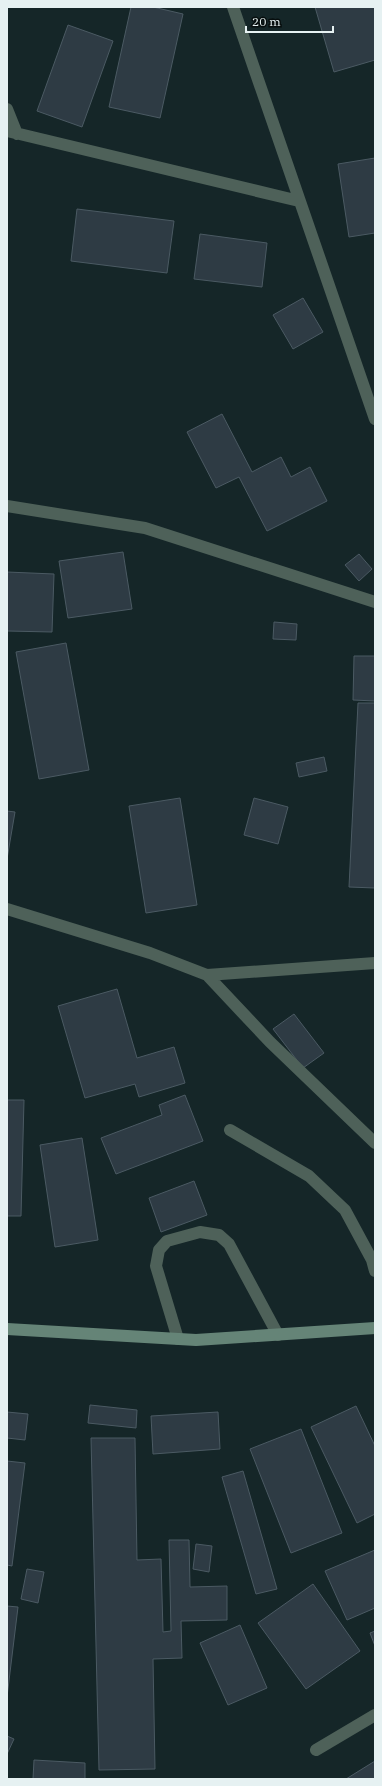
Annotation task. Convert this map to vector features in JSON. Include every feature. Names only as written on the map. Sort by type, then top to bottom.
[{"type":"main road","points":[[7,1329],[196,1340],[375,1328]]},
{"type":"street","points":[[233,7],[375,419]]},
{"type":"street","points":[[7,109],[12,132],[299,201]]},
{"type":"street","points":[[7,506],[145,528],[375,602]]},
{"type":"street","points":[[7,909],[150,953],[207,975],[375,963]]},
{"type":"street","points":[[207,975],[270,1042],[375,1143]]},
{"type":"street","points":[[230,1130],[309,1176],[345,1210],[372,1260],[375,1271]]},
{"type":"street","points":[[178,1339],[156,1266],[159,1250],[167,1242],[200,1232],[219,1235],[229,1244],[278,1335]]},
{"type":"street","points":[[316,1750],[375,1716]]},
{"type":"building","points":[[131,7],[153,7],[183,14],[160,118],[109,107]]},
{"type":"building","points":[[315,7],[375,7],[375,60],[334,72]]},
{"type":"building","points":[[68,25],[113,41],[82,127],[37,111]]},
{"type":"building","points":[[375,158],[375,233],[349,237],[338,164]]},
{"type":"building","points":[[77,209],[174,221],[167,273],[71,261]]},
{"type":"building","points":[[200,234],[267,243],[262,287],[194,279]]},
{"type":"building","points":[[303,298],[323,332],[293,349],[273,315]]},
{"type":"building","points":[[222,414],[252,472],[281,457],[291,477],[310,467],[327,501],[267,531],[239,477],[216,488],[187,432]]},
{"type":"building","points":[[123,552],[132,609],[68,618],[59,561]]},
{"type":"building","points":[[359,554],[372,569],[359,581],[345,565]]},
{"type":"building","points":[[7,572],[54,574],[52,632],[7,631]]},
{"type":"building","points":[[274,622],[297,624],[296,640],[273,639]]},
{"type":"building","points":[[66,643],[89,770],[39,779],[16,652]]},
{"type":"building","points":[[354,656],[375,656],[375,701],[353,700]]},
{"type":"building","points":[[358,703],[375,703],[375,888],[349,887]]},
{"type":"building","points":[[324,757],[327,771],[299,777],[296,763]]},
{"type":"building","points":[[180,798],[197,905],[146,913],[129,806]]},
{"type":"building","points":[[254,798],[288,807],[278,844],[244,835]]},
{"type":"building","points":[[7,811],[15,812],[7,859]]},
{"type":"building","points":[[117,989],[137,1058],[174,1047],[185,1083],[139,1097],[135,1084],[85,1098],[58,1006]]},
{"type":"building","points":[[294,1014],[324,1053],[303,1068],[273,1029]]},
{"type":"building","points":[[185,1095],[203,1141],[116,1174],[101,1138],[162,1115],[159,1105]]},
{"type":"building","points":[[7,1100],[24,1100],[21,1216],[7,1216]]},
{"type":"building","points":[[82,1138],[98,1240],[55,1247],[40,1145]]},
{"type":"building","points":[[194,1181],[207,1215],[161,1232],[149,1198]]},
{"type":"building","points":[[90,1405],[137,1410],[136,1428],[88,1423]]},
{"type":"building","points":[[356,1406],[375,1446],[375,1514],[357,1523],[311,1427]]},
{"type":"building","points":[[7,1412],[28,1414],[25,1440],[7,1438]]},
{"type":"building","points":[[218,1412],[220,1449],[153,1454],[151,1416]]},
{"type":"building","points":[[301,1429],[342,1533],[291,1553],[250,1449]]},
{"type":"building","points":[[91,1438],[135,1438],[137,1560],[161,1559],[163,1632],[171,1631],[169,1540],[189,1540],[190,1587],[227,1586],[227,1620],[181,1621],[182,1658],[153,1659],[155,1769],[99,1770]]},
{"type":"building","points":[[7,1461],[25,1463],[12,1566],[7,1565]]},
{"type":"building","points":[[243,1471],[277,1589],[256,1594],[222,1477]]},
{"type":"building","points":[[196,1544],[212,1546],[209,1572],[193,1569]]},
{"type":"building","points":[[375,1550],[375,1608],[347,1620],[325,1571]]},
{"type":"building","points":[[27,1569],[44,1572],[38,1603],[21,1599]]},
{"type":"building","points":[[313,1584],[360,1651],[306,1689],[258,1623]]},
{"type":"building","points":[[7,1606],[18,1607],[7,1697]]},
{"type":"building","points":[[240,1625],[267,1688],[228,1705],[200,1643]]},
{"type":"building","points":[[375,1631],[375,1646],[370,1633]]},
{"type":"building","points":[[7,1736],[14,1739],[7,1754]]},
{"type":"building","points":[[34,1760],[85,1763],[85,1779],[33,1779]]},
{"type":"building","points":[[375,1761],[375,1779],[346,1779]]}]
